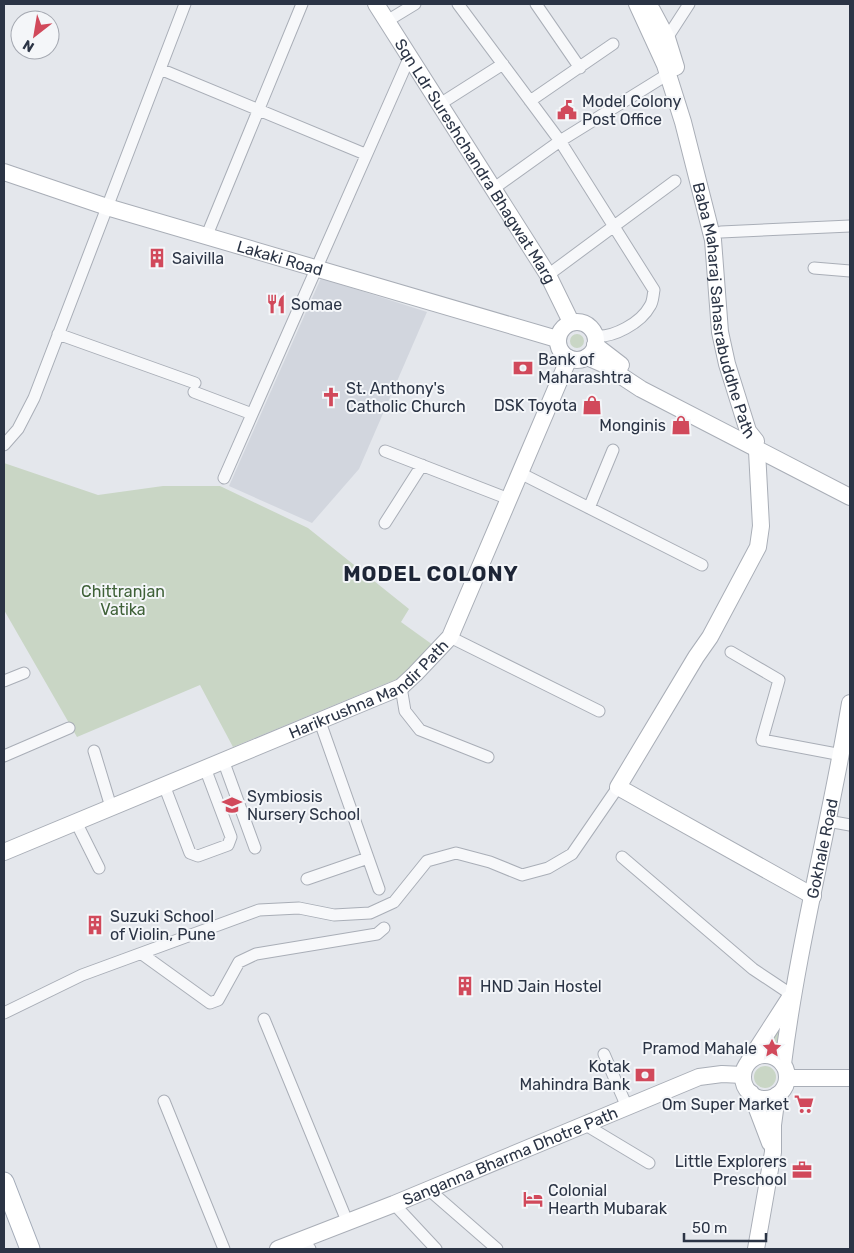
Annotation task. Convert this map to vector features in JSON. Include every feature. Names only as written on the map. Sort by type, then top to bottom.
[{"type":"main road","points":[[4,1182],[30,1249]]},
{"type":"street","points":[[4,445],[18,429],[34,398],[185,4]]},
{"type":"street","points":[[207,235],[302,4]]},
{"type":"street","name":"Sqn Ldr Sureshchandra Bhagwat Marg","points":[[376,4],[548,275],[571,322]]},
{"type":"street","points":[[387,21],[415,4]]},
{"type":"street","points":[[459,4],[560,142],[654,290],[650,306],[641,316],[592,346],[578,360],[569,358],[559,349],[558,338],[562,328],[571,322],[586,324],[592,346],[644,382],[850,497]]},
{"type":"street","points":[[536,4],[580,68]]},
{"type":"street","name":"Baba Maharaj Sahasrabuddhe Path","points":[[637,4],[673,72],[693,119],[721,232],[730,330],[758,432],[756,446]]},
{"type":"street","name":"Baba Maharaj Sahasrabuddhe Path","points":[[648,4],[667,38],[683,122],[713,240],[720,332],[727,364],[748,431],[756,446]]},
{"type":"street","points":[[667,38],[688,4]]},
{"type":"street","points":[[530,101],[613,44]]},
{"type":"street","points":[[224,478],[365,154],[410,56]]},
{"type":"street","points":[[440,104],[503,64]]},
{"type":"street","points":[[160,69],[365,154]]},
{"type":"street","points":[[493,189],[560,142],[673,72]]},
{"type":"street","name":"Lakaki Road","points":[[4,172],[107,207],[558,338]]},
{"type":"street","points":[[548,275],[675,182]]},
{"type":"street","points":[[721,232],[850,226]]},
{"type":"street","points":[[814,268],[850,271]]},
{"type":"street","points":[[58,334],[194,388],[252,414]]},
{"type":"street","name":"Harikrushna Mandir Path","points":[[4,852],[401,687],[416,674],[450,636],[569,358]]},
{"type":"street","points":[[756,446],[850,488]]},
{"type":"street","points":[[4,1013],[82,975],[259,910],[300,908],[334,915],[370,913],[394,902],[427,861],[456,853],[490,862],[522,875],[548,868],[572,854],[618,786],[696,656],[710,637],[758,547],[761,526],[756,446]]},
{"type":"street","points":[[589,508],[613,450]]},
{"type":"street","points":[[385,451],[509,499]]},
{"type":"street","points":[[385,522],[422,465]]},
{"type":"street","points":[[520,473],[702,565]]},
{"type":"street","points":[[450,636],[600,711]]},
{"type":"street","points":[[730,652],[779,680],[762,740],[845,752]]},
{"type":"street","points":[[4,681],[24,673]]},
{"type":"street","points":[[401,687],[405,711],[420,730],[488,757]]},
{"type":"street","name":"Gokhale Road","points":[[785,1071],[792,994],[828,821],[845,752],[850,703]]},
{"type":"street","points":[[320,720],[379,889]]},
{"type":"street","points":[[4,756],[69,728]]},
{"type":"street","points":[[94,751],[111,807]]},
{"type":"street","points":[[223,760],[255,848]]},
{"type":"street","points":[[164,785],[190,852],[198,856],[228,845],[231,837],[205,768]]},
{"type":"street","points":[[618,786],[813,896]]},
{"type":"street","points":[[828,821],[850,825]]},
{"type":"street","points":[[76,822],[99,868]]},
{"type":"street","points":[[307,879],[368,855]]},
{"type":"street","points":[[622,857],[753,969],[792,994],[746,1068],[744,1082],[751,1093],[773,1152]]},
{"type":"street","points":[[142,954],[210,1003],[218,1000],[239,962],[256,954],[377,934],[384,928]]},
{"type":"street","points":[[264,1019],[348,1221]]},
{"type":"street","points":[[604,1054],[627,1107]]},
{"type":"street","points":[[746,1068],[763,1055],[771,1055],[785,1071],[786,1085],[777,1096],[773,1125],[773,1152],[756,1249]]},
{"type":"street","name":"Sanganna Bharma Dhotre Path","points":[[278,1249],[307,1244],[348,1221],[394,1204],[427,1188],[699,1078],[746,1068]]},
{"type":"street","points":[[785,1071],[850,1078]]},
{"type":"street","points":[[751,1093],[764,1098],[777,1096]]},
{"type":"street","points":[[164,1101],[224,1249]]},
{"type":"street","points":[[584,1124],[650,1163]]},
{"type":"street","points":[[427,1188],[497,1249]]},
{"type":"street","points":[[394,1204],[436,1249]]},
{"type":"shaded area","name":"St. Anthony's Catholic Church","points":[[321,278],[427,312],[359,469],[312,523],[229,486]]},
{"type":"green space","points":[[577,334],[582,336],[584,341],[582,346],[577,348],[572,346],[570,341],[572,336]]},
{"type":"green space","name":"Chittranjan Vatika","points":[[4,463],[98,495],[163,486],[220,486],[308,528],[409,609],[401,622],[433,645],[412,668],[397,679],[233,747],[200,685],[77,737],[4,610]]},
{"type":"green space","points":[[780,1022],[779,1056],[763,1052]]},
{"type":"green space","points":[[765,1066],[773,1069],[776,1077],[773,1085],[765,1088],[757,1085],[754,1077],[757,1069]]},
{"type":"place","name":"Model Colony Post Office","points":[[567,110]]},
{"type":"place","name":"Saivilla","points":[[157,258]]},
{"type":"place","name":"Somae","points":[[276,304]]},
{"type":"place","name":"Bank of Maharashtra","points":[[523,368]]},
{"type":"place","name":"St. Anthony's Catholic Church","points":[[331,397]]},
{"type":"place","name":"DSK Toyota","points":[[592,405]]},
{"type":"place","name":"Monginis","points":[[681,425]]},
{"type":"place","name":"Symbiosis Nursery School","points":[[232,805]]},
{"type":"place","name":"Suzuki School of Violin, Pune","points":[[95,925]]},
{"type":"place","name":"HND Jain Hostel","points":[[465,986]]},
{"type":"place","name":"Pramod Mahale","points":[[772,1048]]},
{"type":"place","name":"Kotak Mahindra Bank","points":[[645,1075]]},
{"type":"place","name":"Om Super Market","points":[[804,1104]]},
{"type":"place","name":"Little Explorers Preschool","points":[[802,1170]]},
{"type":"place","name":"Colonial Hearth Mubarak","points":[[533,1199]]},
{"type":"district","name":"MODEL COLONY","points":[[431,573]]}]
